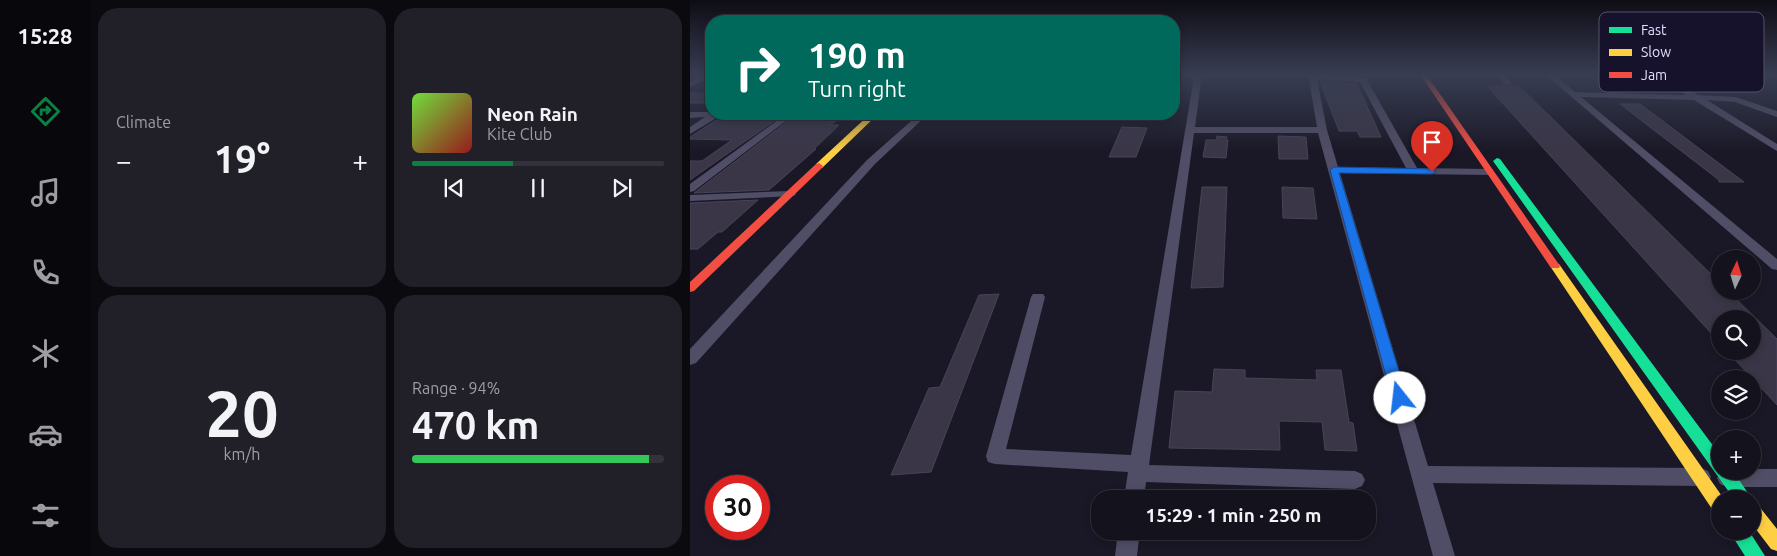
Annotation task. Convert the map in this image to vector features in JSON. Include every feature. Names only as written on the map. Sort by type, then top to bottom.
[{"type":"street","points":[[1136,490],[1193,100]]},
{"type":"street","points":[[1317,100],[1322,130],[1444,556]]},
{"type":"street","points":[[1375,100],[1388,121],[1413,172]]},
{"type":"street","points":[[1440,100],[1711,495]]},
{"type":"street","points":[[1453,100],[1711,454]]},
{"type":"street","points":[[1580,100],[1777,266]]},
{"type":"street","points":[[1698,100],[1777,148]]},
{"type":"street","points":[[1735,100],[1777,114]]},
{"type":"street","points":[[690,115],[705,114]]},
{"type":"street","points":[[690,131],[707,120]]},
{"type":"street","points":[[690,189],[783,120]]},
{"type":"street","points":[[690,274],[858,120]]},
{"type":"street","points":[[690,288],[868,120]]},
{"type":"street","points":[[690,359],[871,162],[917,120]]},
{"type":"street","points":[[1189,130],[1322,130]]},
{"type":"street","points":[[1334,170],[1489,172]]},
{"type":"street","points":[[690,198],[790,194]]},
{"type":"street","points":[[1038,297],[995,456],[1139,469],[1355,480]]},
{"type":"street","points":[[1422,474],[1698,478],[1711,475]]},
{"type":"street","points":[[1761,476],[1777,478]]},
{"type":"street","points":[[1761,522],[1777,543]]},
{"type":"street","points":[[1126,556],[1128,540]]},
{"type":"street","points":[[1744,540],[1756,556]]},
{"type":"building","points":[[690,100],[705,100],[705,103],[690,103]]},
{"type":"building","points":[[1327,100],[1364,100],[1381,137],[1360,137],[1357,131],[1339,131]]},
{"type":"building","points":[[1500,100],[1533,100],[1711,274],[1711,300],[1737,300],[1747,310],[1711,310],[1711,333]]},
{"type":"building","points":[[1620,104],[1640,104],[1744,182],[1719,182],[1719,180]]},
{"type":"building","points":[[716,120],[776,120],[690,180],[690,161],[702,161],[732,140],[690,139],[690,137]]},
{"type":"building","points":[[789,120],[838,120],[830,125],[839,125],[814,149],[816,149],[769,190],[694,193]]},
{"type":"building","points":[[1122,127],[1147,128],[1136,157],[1109,157]]},
{"type":"building","points":[[1217,136],[1227,137],[1226,158],[1203,157],[1206,140],[1216,140]]},
{"type":"building","points":[[1278,136],[1306,137],[1308,159],[1279,159]]},
{"type":"building","points":[[1202,187],[1227,187],[1223,287],[1191,288]]},
{"type":"building","points":[[1282,187],[1313,188],[1317,219],[1283,218]]},
{"type":"building","points":[[758,200],[722,232],[718,232],[698,249],[690,249],[690,203]]},
{"type":"building","points":[[999,294],[931,472],[891,475],[929,388],[940,387],[979,295]]},
{"type":"building","points":[[1761,323],[1777,339],[1777,405],[1761,388],[1761,370],[1745,370],[1735,360],[1761,360]]},
{"type":"building","points":[[1214,369],[1245,370],[1245,378],[1317,380],[1316,370],[1341,370],[1349,422],[1353,423],[1357,451],[1325,450],[1322,422],[1279,421],[1280,450],[1169,448],[1175,391],[1212,392]]},
{"type":"traffic: fast","points":[[1497,161],[1711,455]]},
{"type":"traffic: fast","points":[[1730,480],[1737,490]]},
{"type":"traffic: fast","points":[[1744,540],[1756,556]]},
{"type":"traffic: slow","points":[[819,166],[868,120]]},
{"type":"traffic: slow","points":[[1555,266],[1711,494]]},
{"type":"traffic: slow","points":[[1761,522],[1777,543]]},
{"type":"traffic: jam","points":[[1441,100],[1555,266]]},
{"type":"traffic: jam","points":[[690,288],[819,166]]},
{"type":"route","points":[[1400,398],[1334,170],[1432,172]]}]
